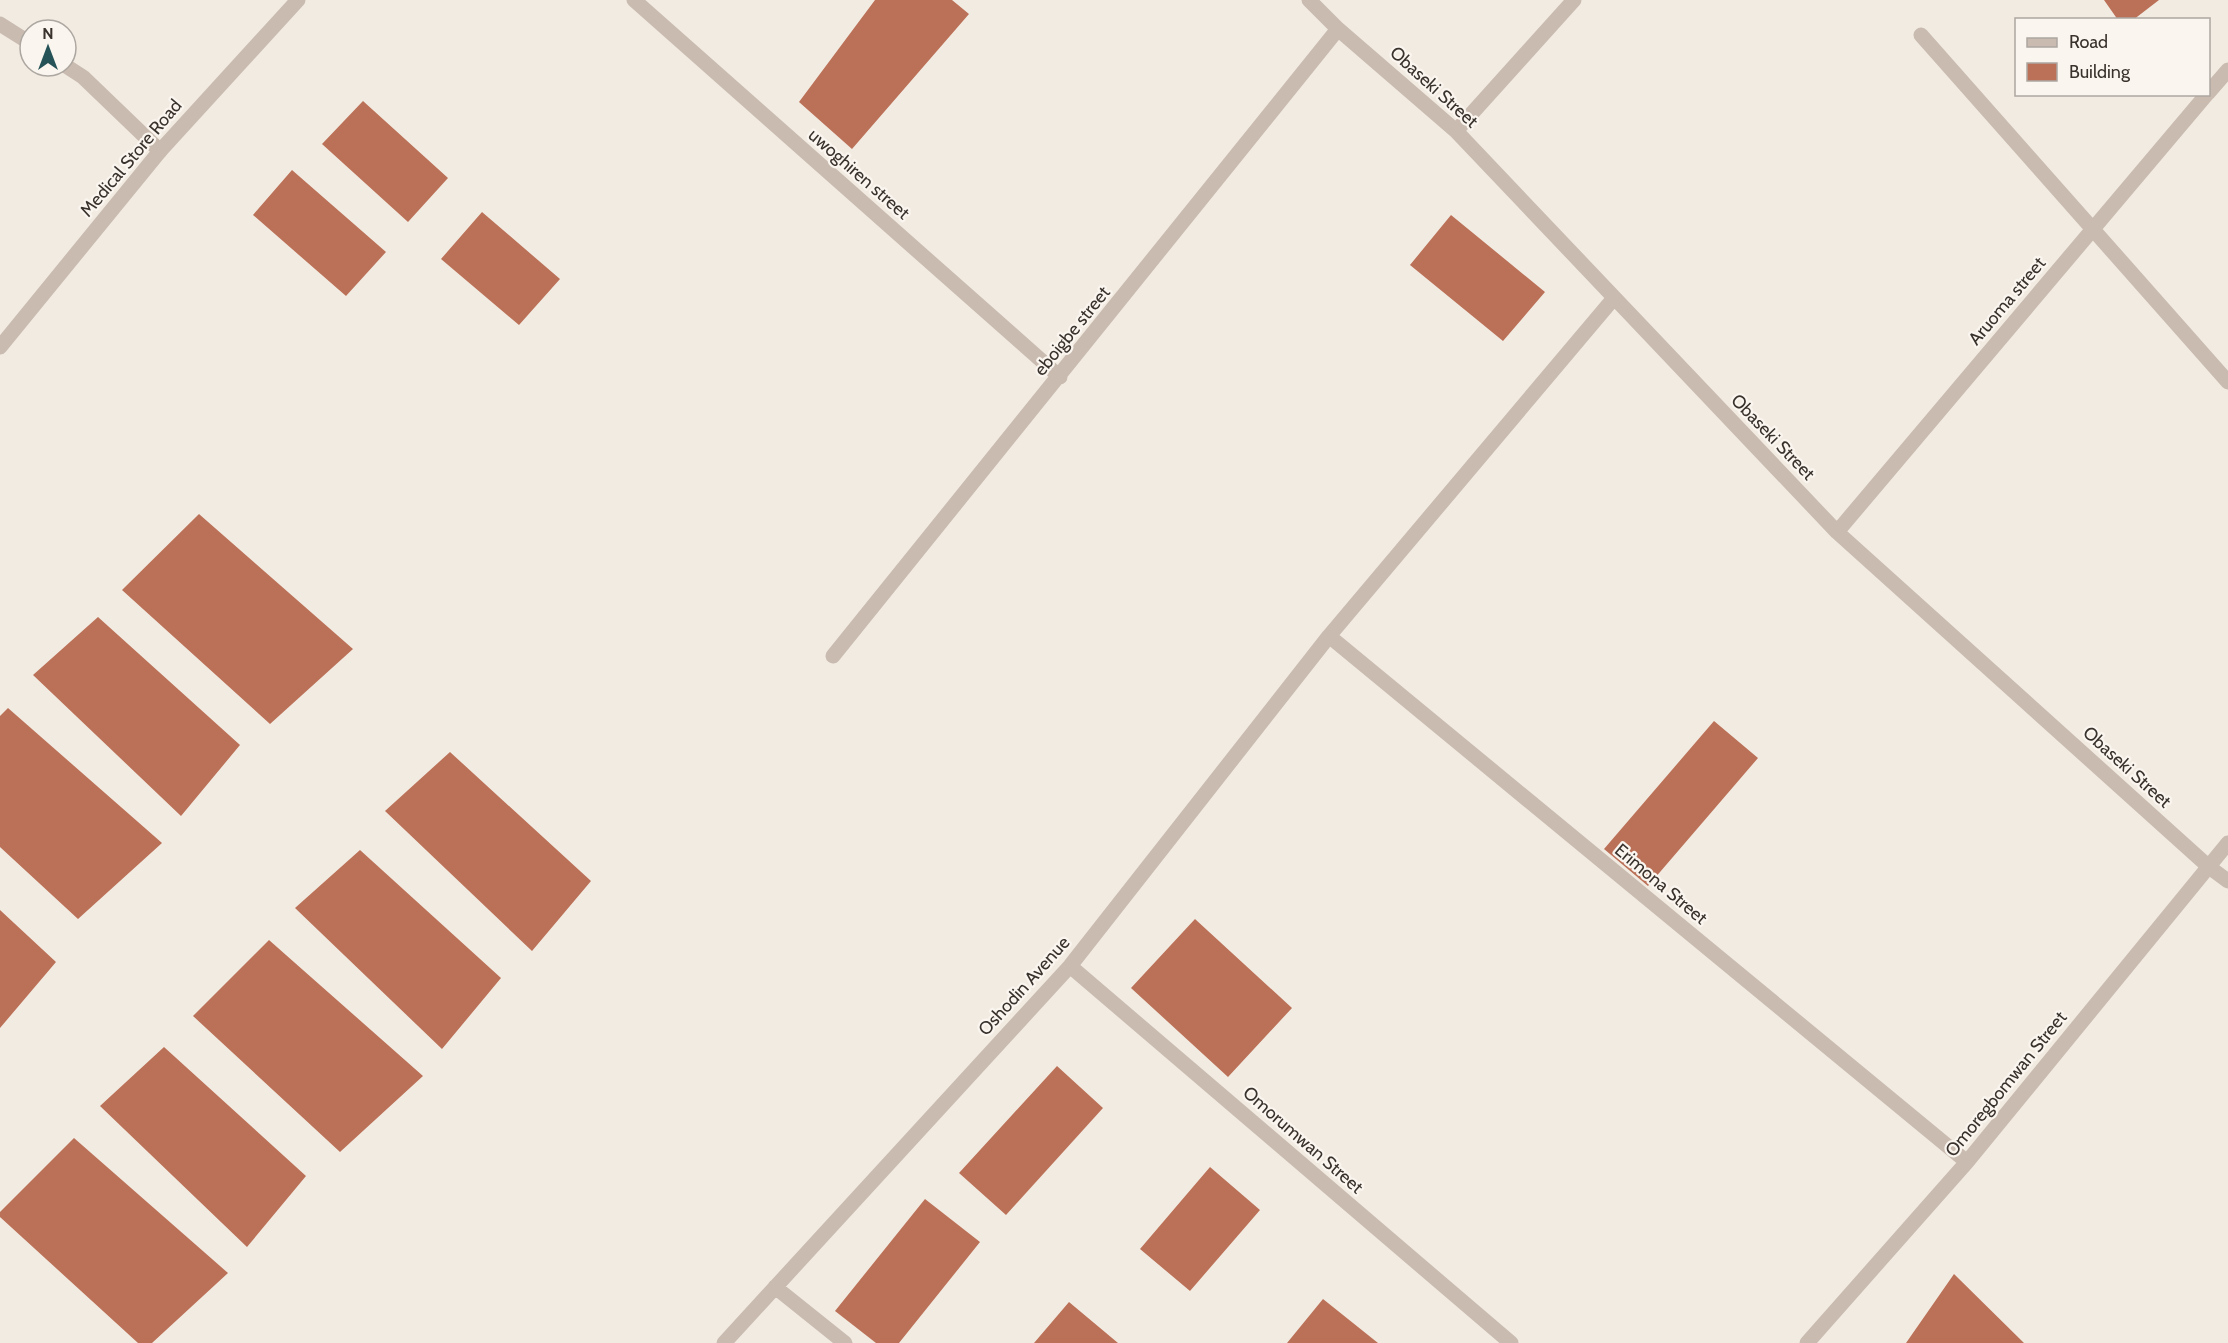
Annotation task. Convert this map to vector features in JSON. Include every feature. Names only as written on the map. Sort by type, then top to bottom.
[{"type":"street","name":"Medical Store Road","points":[[0,347],[160,151],[298,0]]},
{"type":"street","name":"uwoghiren street","points":[[634,0],[1060,377]]},
{"type":"street","name":"Obaseki Street","points":[[1309,0],[1338,29],[1456,131],[1837,532],[2209,867],[2228,881]]},
{"type":"street","points":[[1456,131],[1575,0]]},
{"type":"street","points":[[0,24],[18,35]]},
{"type":"street","name":"eboigbe street","points":[[833,656],[1338,29]]},
{"type":"street","points":[[1921,35],[2228,382]]},
{"type":"street","name":"Aruoma street","points":[[2210,92],[2228,70]]},
{"type":"street","points":[[78,74],[160,151]]},
{"type":"street","name":"Aruoma street","points":[[1837,532],[2206,96]]},
{"type":"street","name":"Oshodin Avenue","points":[[724,1343],[1070,966],[1329,636],[1614,298]]},
{"type":"street","name":"Erimona Street","points":[[1329,636],[1967,1162]]},
{"type":"street","name":"Omoregbomwan Street","points":[[1807,1343],[1967,1162],[2228,843]]},
{"type":"street","name":"Omorumwan Street","points":[[1070,966],[1510,1343]]},
{"type":"street","points":[[775,1287],[845,1343]]},
{"type":"building","points":[[875,0],[952,0],[969,14],[852,149],[799,102]]},
{"type":"building","points":[[2104,0],[2159,0],[2136,18],[2117,18]]},
{"type":"building","points":[[363,101],[448,178],[408,222],[322,144]]},
{"type":"building","points":[[292,170],[386,252],[346,296],[253,215]]},
{"type":"building","points":[[482,212],[560,279],[519,325],[441,259]]},
{"type":"building","points":[[1451,215],[1545,292],[1503,341],[1410,265]]},
{"type":"building","points":[[199,514],[353,649],[270,724],[122,590]]},
{"type":"building","points":[[98,617],[240,745],[181,816],[33,675]]},
{"type":"building","points":[[8,708],[162,843],[78,919],[0,847],[0,716]]},
{"type":"building","points":[[1714,721],[1758,758],[1648,886],[1604,849]]},
{"type":"building","points":[[450,752],[591,881],[532,951],[385,811]]},
{"type":"building","points":[[360,850],[501,978],[442,1049],[295,908]]},
{"type":"building","points":[[0,910],[56,962],[0,1028]]},
{"type":"building","points":[[1195,919],[1292,1008],[1228,1077],[1131,988]]},
{"type":"building","points":[[269,940],[423,1076],[340,1152],[193,1016]]},
{"type":"building","points":[[164,1047],[306,1176],[247,1247],[100,1106]]},
{"type":"building","points":[[1057,1066],[1103,1108],[1006,1215],[959,1173]]},
{"type":"building","points":[[74,1138],[228,1273],[152,1343],[138,1343],[0,1217],[0,1212]]},
{"type":"building","points":[[1210,1167],[1260,1210],[1190,1291],[1140,1249]]},
{"type":"building","points":[[925,1199],[980,1242],[899,1343],[876,1343],[835,1311]]},
{"type":"building","points":[[1954,1274],[2024,1343],[1906,1343]]},
{"type":"building","points":[[1323,1299],[1378,1343],[1287,1343]]},
{"type":"building","points":[[1069,1302],[1118,1343],[1034,1343]]}]
